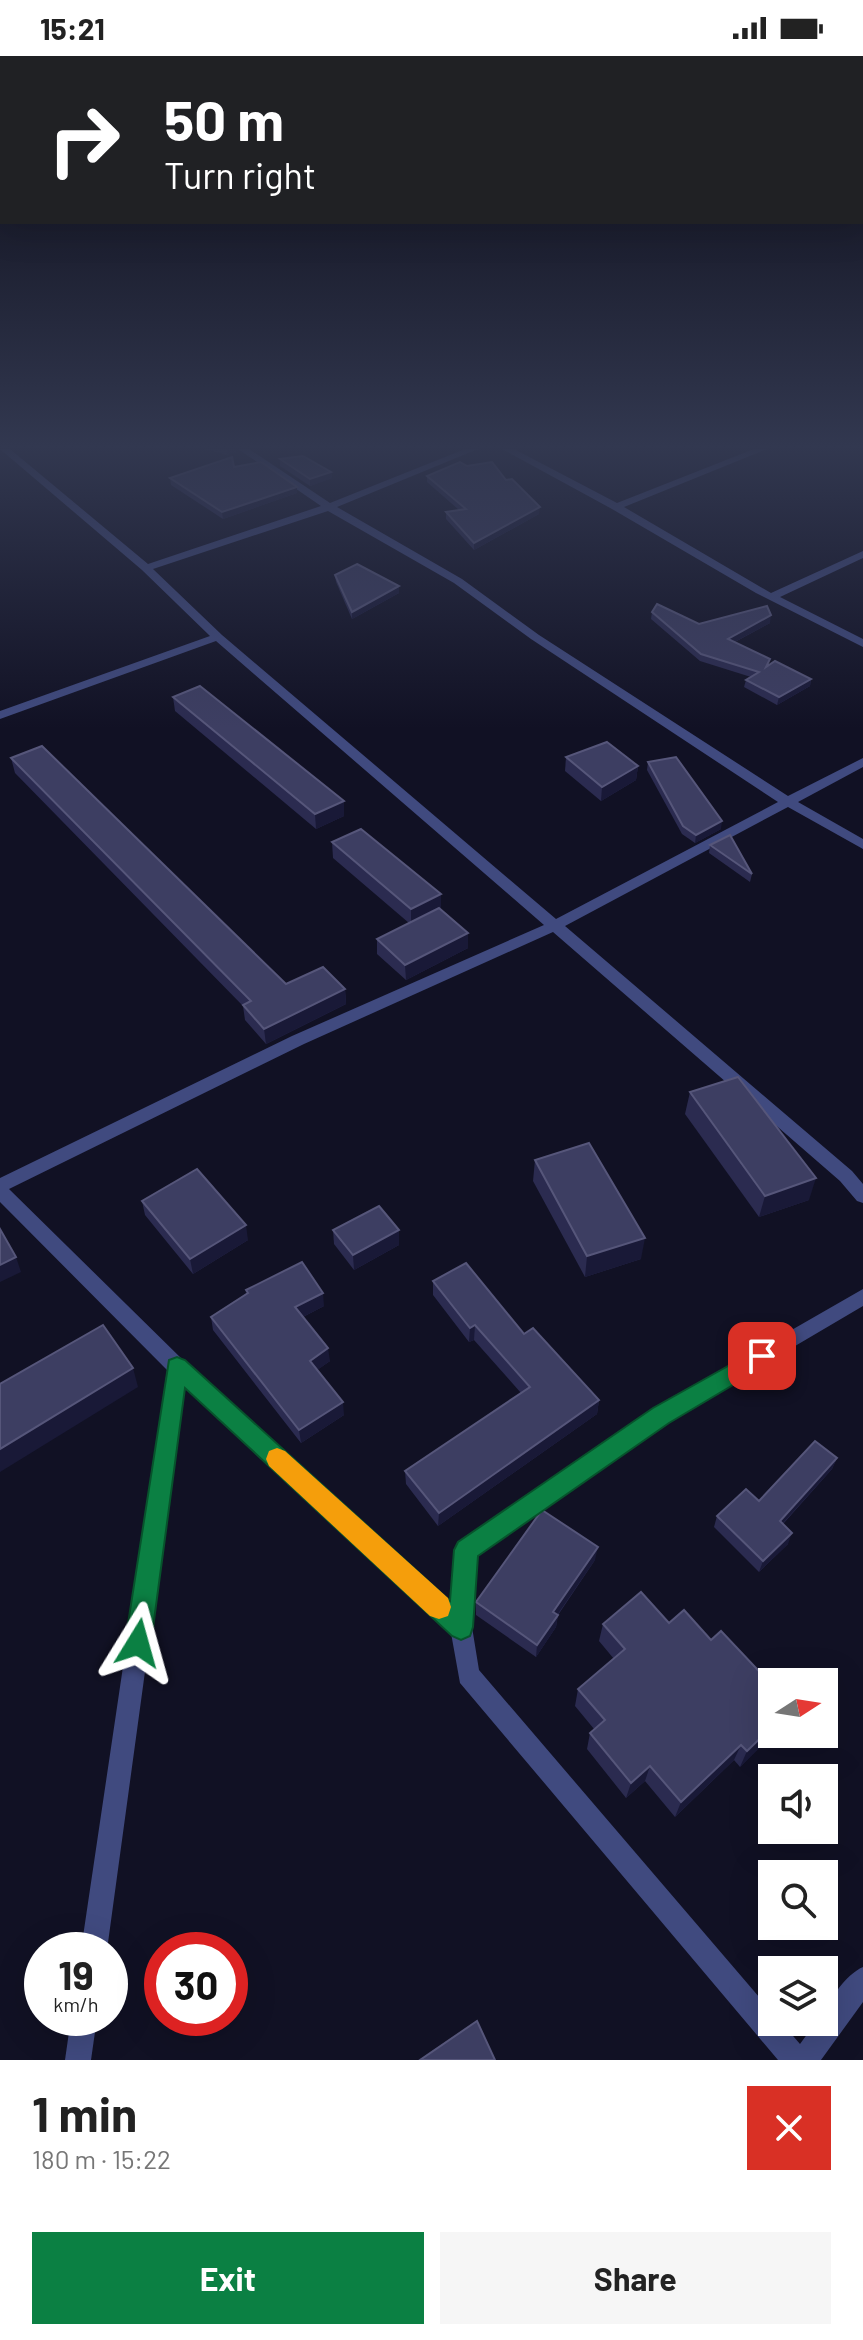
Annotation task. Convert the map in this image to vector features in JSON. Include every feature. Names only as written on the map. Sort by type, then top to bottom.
[{"type":"street","points":[[115,543],[218,637],[846,1176],[863,1196]]},
{"type":"street","points":[[146,568],[222,543]]},
{"type":"street","points":[[391,543],[458,581],[535,637],[788,802],[863,845]]},
{"type":"street","points":[[677,543],[760,591],[775,595],[863,644]]},
{"type":"street","points":[[775,595],[863,554]]},
{"type":"street","points":[[0,715],[218,637]]},
{"type":"street","points":[[461,1627],[177,1367],[0,1188],[298,1040],[554,926],[863,762]]},
{"type":"street","points":[[796,2060],[468,1675],[461,1627],[466,1550],[661,1415],[863,1297]]},
{"type":"street","points":[[97,1932],[177,1367]]},
{"type":"street","points":[[805,2060],[863,1980]]},
{"type":"street","points":[[78,2060],[81,2036]]},
{"type":"building","points":[[357,564],[399,586],[352,612],[335,575]]},
{"type":"building","points":[[657,604],[699,624],[767,606],[771,615],[728,639],[770,659],[766,667],[775,661],[811,679],[779,697],[746,680],[759,672],[701,654],[652,612]]},
{"type":"building","points":[[200,686],[344,801],[315,814],[173,697]]},
{"type":"building","points":[[607,742],[638,766],[602,787],[566,757]]},
{"type":"building","points":[[42,746],[286,984],[323,967],[345,989],[264,1029],[243,1005],[251,1001],[11,758]]},
{"type":"building","points":[[676,757],[722,821],[696,835],[683,826],[648,762]]},
{"type":"building","points":[[361,829],[441,894],[411,909],[332,842]]},
{"type":"building","points":[[730,835],[752,874],[710,845]]},
{"type":"building","points":[[439,908],[468,933],[405,965],[377,939]]},
{"type":"building","points":[[738,1077],[816,1178],[765,1196],[690,1092]]},
{"type":"building","points":[[589,1143],[645,1238],[587,1256],[535,1160]]},
{"type":"building","points":[[197,1169],[246,1225],[190,1259],[142,1201]]},
{"type":"building","points":[[379,1206],[399,1230],[353,1255],[333,1230]]},
{"type":"building","points":[[0,1229],[16,1257],[0,1265]]},
{"type":"building","points":[[302,1262],[323,1293],[295,1307],[328,1348],[310,1361],[343,1402],[299,1430],[211,1317],[248,1293],[246,1290]]},
{"type":"building","points":[[466,1263],[524,1334],[533,1328],[599,1400],[439,1513],[405,1471],[530,1387],[475,1325],[470,1328],[433,1281]]},
{"type":"building","points":[[103,1325],[133,1368],[0,1449],[0,1384]]},
{"type":"building","points":[[815,1441],[837,1458],[780,1521],[792,1533],[763,1561],[717,1516],[746,1489],[759,1501]]},
{"type":"building","points":[[542,1510],[598,1547],[553,1612],[558,1615],[537,1645],[476,1602]]},
{"type":"building","points":[[641,1592],[669,1623],[684,1610],[711,1640],[721,1631],[758,1670],[758,1740],[747,1751],[741,1745],[681,1802],[650,1766],[631,1783],[590,1733],[605,1720],[578,1689],[625,1649],[603,1624]]},
{"type":"building","points":[[477,2021],[495,2060],[420,2060]]},
{"type":"slow traffic","points":[[277,1459],[439,1607]]},
{"type":"route","points":[[138,1643],[177,1367],[461,1627],[466,1550],[661,1415],[762,1356]]}]
